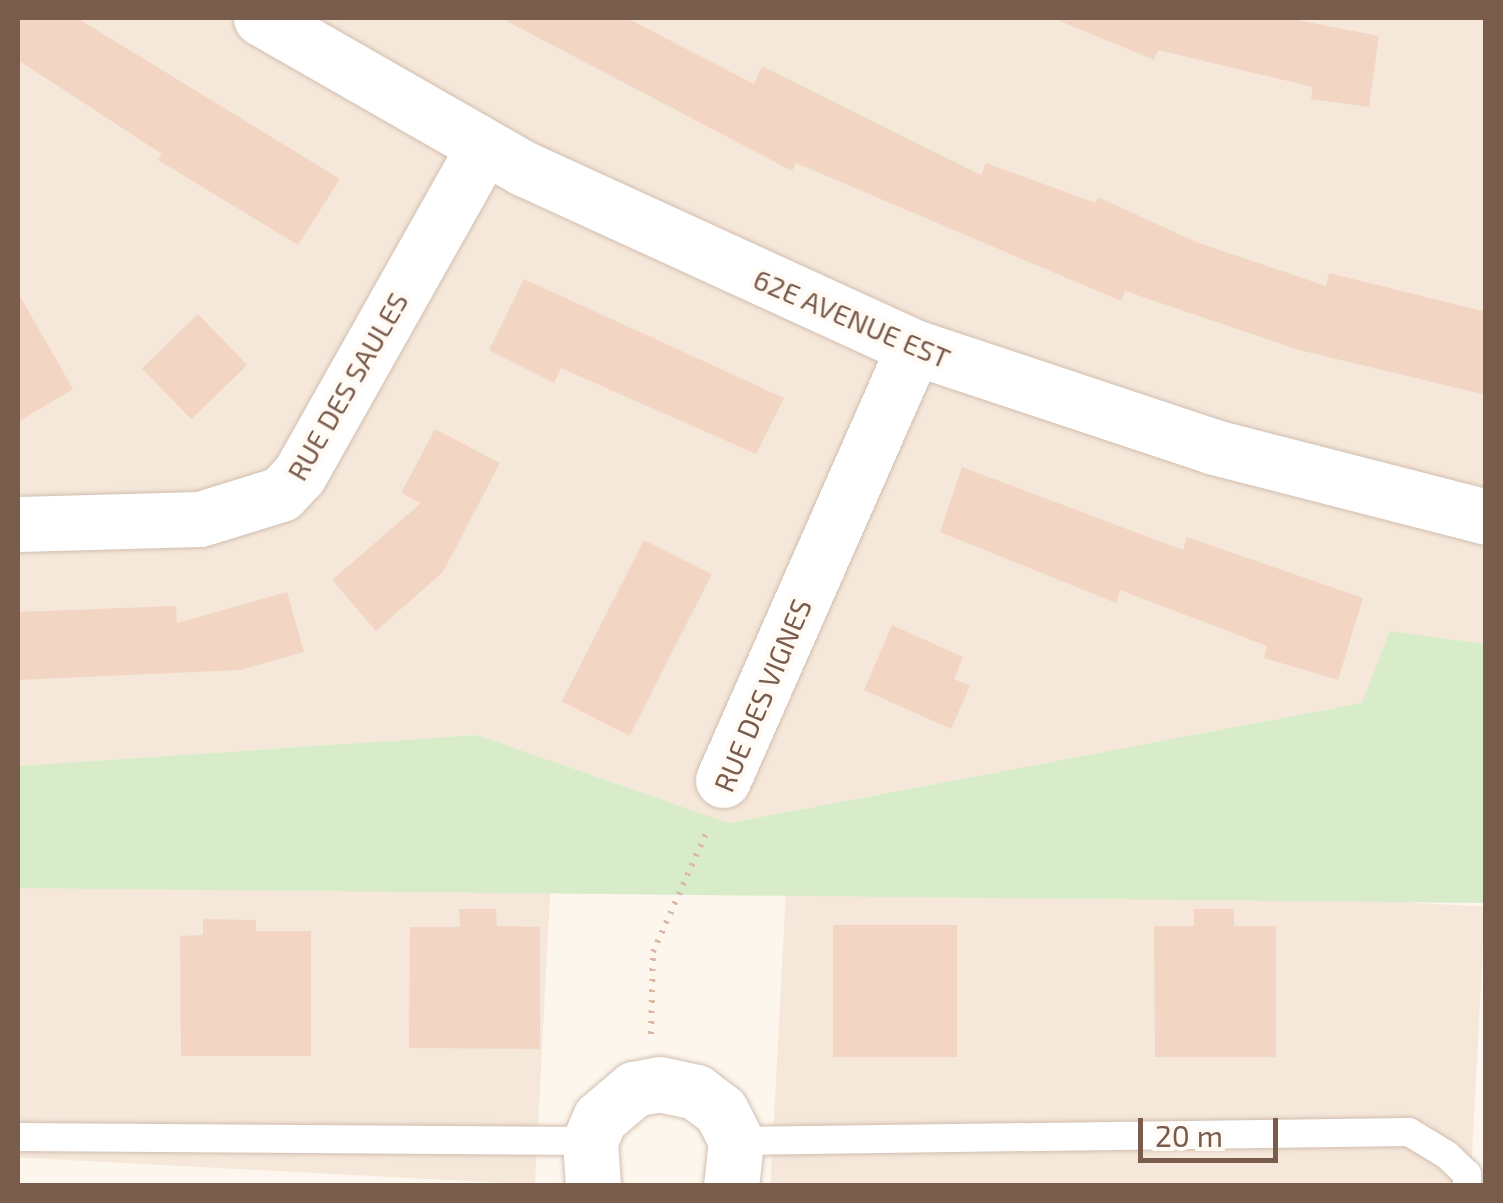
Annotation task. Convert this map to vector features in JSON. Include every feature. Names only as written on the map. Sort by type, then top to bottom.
[{"type":"street","name":"62E AVENUE EST","points":[[260,18],[483,148],[914,346],[1195,442],[1486,517]]},
{"type":"street","name":"RUE DES SAULES","points":[[18,524],[200,519],[281,494],[299,475],[483,148]]},
{"type":"street","name":"RUE DES VIGNES","points":[[722,780],[914,346]]},
{"type":"street","points":[[592,1163],[619,1098],[659,1084],[696,1092],[720,1111],[734,1163]]},
{"type":"lane","points":[[734,1163],[1409,1132],[1447,1155],[1467,1174],[1467,1186]]},
{"type":"lane","points":[[18,1136],[592,1163]]},
{"type":"path","name":"RUE DES VIGNES","points":[[652,1052],[653,952],[722,780]]},
{"type":"shaded area","points":[[18,18],[1485,18],[1485,644],[1390,632],[1363,703],[729,823],[477,735],[18,766]]},
{"type":"shaded area","points":[[19,831],[552,859],[535,1185],[18,1157]]},
{"type":"shaded area","points":[[787,870],[1485,907],[1470,1186],[771,1185]]},
{"type":"green space","points":[[1390,631],[1485,644],[1485,903],[18,888],[18,766],[477,735],[729,823],[1362,703]]},
{"type":"building","points":[[18,18],[77,18],[340,179],[298,245],[158,160],[162,154],[18,60]]},
{"type":"building","points":[[501,18],[627,18],[754,84],[762,66],[981,175],[986,163],[1096,203],[1098,197],[1196,242],[1326,286],[1329,273],[1486,312],[1486,395],[1299,350],[1125,291],[1121,301],[796,163],[792,171]]},
{"type":"building","points":[[1053,18],[1287,18],[1379,36],[1369,107],[1311,99],[1313,87],[1158,50],[1154,60]]},
{"type":"building","points":[[524,279],[784,398],[756,454],[561,368],[554,383],[489,350]]},
{"type":"building","points":[[18,293],[73,389],[18,422]]},
{"type":"building","points":[[198,314],[247,365],[191,419],[142,368]]},
{"type":"building","points":[[435,429],[500,463],[443,572],[376,631],[332,580],[421,503],[401,493]]},
{"type":"building","points":[[962,467],[1183,550],[1187,537],[1363,598],[1338,680],[1264,658],[1267,646],[1120,590],[1116,603],[940,532]]},
{"type":"building","points":[[644,540],[712,575],[630,736],[562,701]]},
{"type":"building","points":[[287,592],[304,652],[240,670],[18,680],[18,612],[176,606],[177,623]]},
{"type":"building","points":[[892,625],[963,657],[954,679],[970,686],[951,729],[864,690]]},
{"type":"building","points":[[459,909],[496,909],[497,926],[540,927],[540,1049],[409,1048],[410,927],[460,927]]},
{"type":"building","points":[[1194,909],[1234,909],[1234,926],[1276,926],[1276,1057],[1155,1057],[1154,926],[1194,926]]},
{"type":"building","points":[[203,919],[256,920],[256,931],[311,931],[311,1056],[181,1056],[180,936],[203,935]]},
{"type":"building","points":[[833,925],[957,925],[957,1057],[833,1057]]}]
